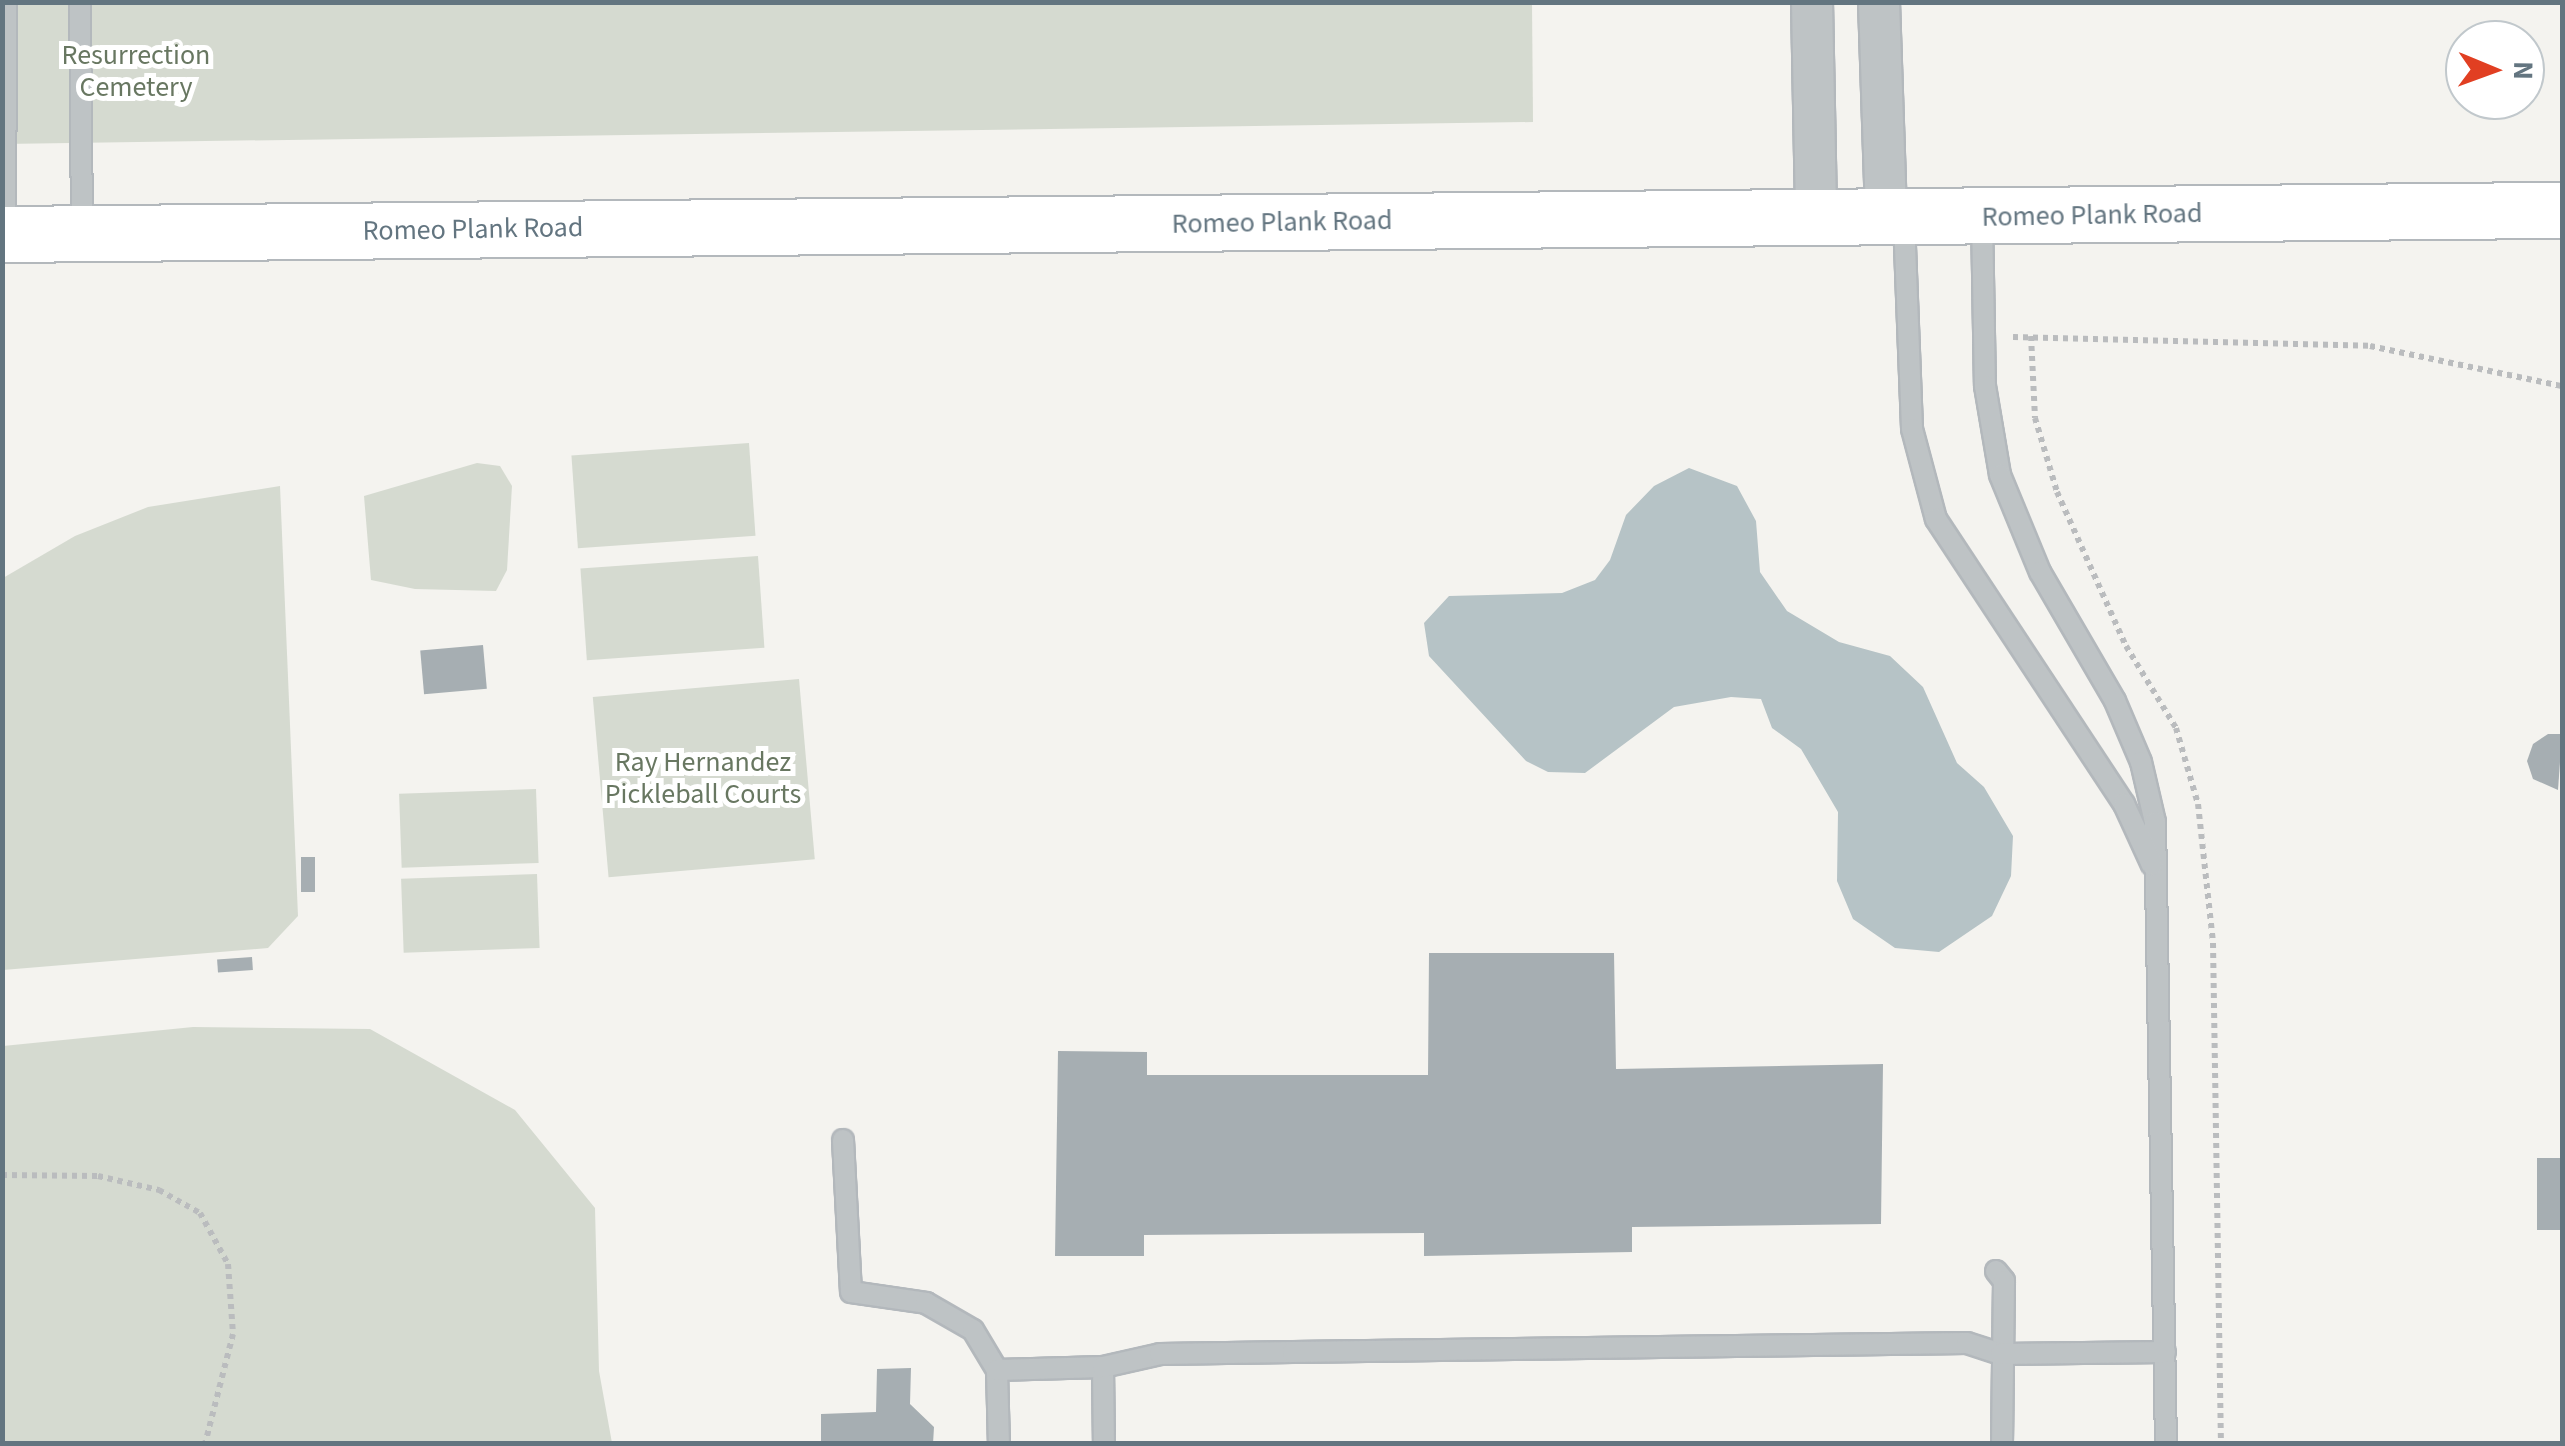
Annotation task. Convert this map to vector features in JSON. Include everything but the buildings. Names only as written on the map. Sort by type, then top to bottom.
[{"type":"street","points":[[1812,2],[1816,217]]},
{"type":"street","points":[[1879,2],[1895,217]]},
{"type":"street","name":"Romeo Plank Road","points":[[4,234],[2562,210]]},
{"type":"lane","points":[[4,234],[6,2]]},
{"type":"lane","points":[[80,2],[82,233]]},
{"type":"lane","points":[[1895,217],[1912,429],[1936,519],[2124,804],[2161,885]]},
{"type":"lane","points":[[1982,217],[1985,386],[2000,476],[2040,572],[2115,702],[2141,762],[2161,885],[2166,1444]]},
{"type":"lane","points":[[843,1140],[850,1292],[950,1312],[974,1330],[997,1370],[999,1444]]},
{"type":"lane","points":[[1996,1271],[2004,1280],[2002,1444]]},
{"type":"lane","points":[[997,1370],[1103,1368],[1160,1354],[1274,1352],[1967,1342],[2001,1354],[2165,1352]]},
{"type":"lane","points":[[1103,1368],[1104,1444]]},
{"type":"path","points":[[2004,338],[2350,344],[2562,386]]},
{"type":"path","points":[[2216,1082],[2221,1444]]},
{"type":"path","points":[[2,1175],[98,1176],[159,1190],[200,1212],[228,1264],[233,1334],[205,1444]]},
{"type":"green space","name":"Resurrection Cemetery","points":[[2,3],[1532,3],[1533,122],[3,144]]},
{"type":"green space","points":[[749,443],[755,536],[578,548],[571,455]]},
{"type":"green space","points":[[477,463],[500,466],[512,486],[507,570],[496,591],[415,589],[371,580],[364,496]]},
{"type":"green space","points":[[280,486],[298,916],[268,948],[3,970],[3,578],[75,536],[148,507]]},
{"type":"green space","points":[[758,556],[764,648],[587,660],[580,568]]},
{"type":"green space","name":"Ray Hernandez Pickleball Courts","points":[[799,679],[815,859],[609,877],[593,697]]},
{"type":"green space","points":[[536,789],[539,863],[402,868],[399,794]]},
{"type":"green space","points":[[537,874],[540,948],[404,953],[401,879]]},
{"type":"green space","points":[[193,1027],[370,1029],[515,1110],[595,1208],[599,1371],[612,1443],[3,1443],[3,1046]]},
{"type":"shaded area","points":[[1689,468],[1737,486],[1756,521],[1760,572],[1787,611],[1839,642],[1890,656],[1923,687],[1957,763],[1984,787],[2013,836],[2011,876],[1992,916],[1939,952],[1895,948],[1853,919],[1837,881],[1838,812],[1801,749],[1772,728],[1761,699],[1731,697],[1674,707],[1585,773],[1548,772],[1526,761],[1429,656],[1424,623],[1449,596],[1562,593],[1595,580],[1610,560],[1626,515],[1654,486]]}]
